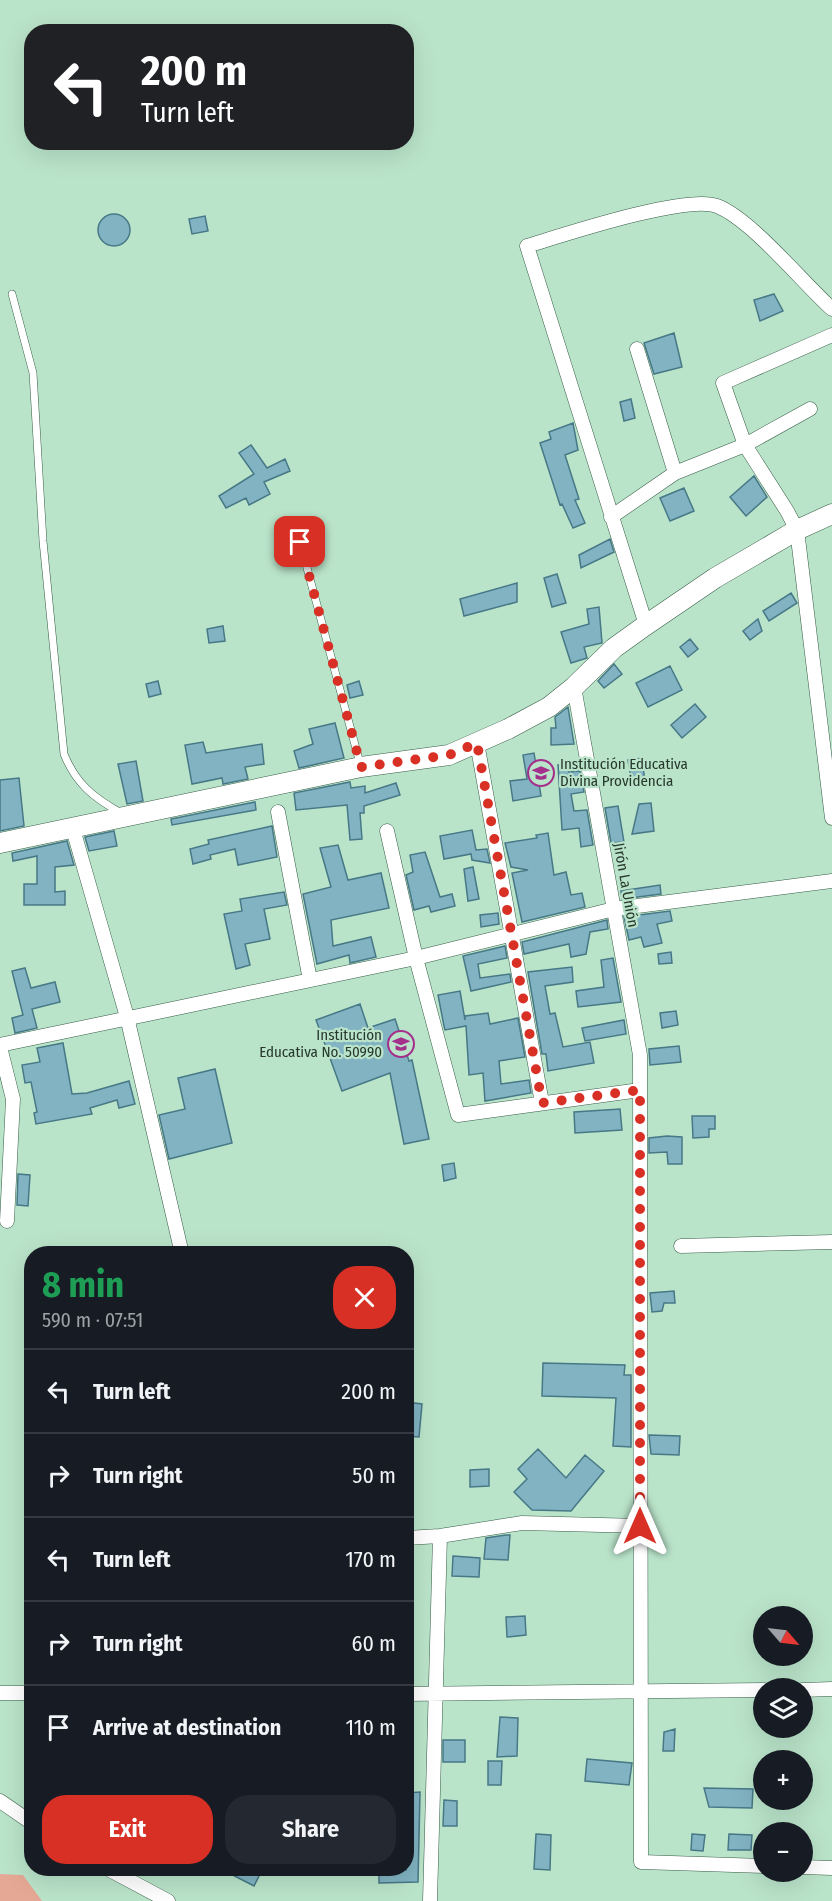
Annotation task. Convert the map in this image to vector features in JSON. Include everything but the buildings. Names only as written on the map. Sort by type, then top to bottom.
[{"type":"street","points":[[646,625],[527,246],[620,219],[698,202],[718,206],[750,227],[832,309]]},
{"type":"street","points":[[832,335],[723,383],[745,445],[788,511],[797,530],[832,818]]},
{"type":"street","points":[[637,349],[675,473]]},
{"type":"street","points":[[611,516],[675,473],[745,445],[810,409]]},
{"type":"street","points":[[0,843],[130,818],[361,767],[449,755],[549,706],[574,687],[614,648],[715,578],[797,530],[832,514]]},
{"type":"street","name":"Jirón La Unión","points":[[574,687],[640,1055],[641,1862],[753,1866]]},
{"type":"street","points":[[477,743],[542,1103]]},
{"type":"street","points":[[278,812],[310,980]]},
{"type":"street","points":[[73,829],[127,1017],[180,1246]]},
{"type":"street","points":[[387,831],[416,958],[458,1115],[640,1090]]},
{"type":"street","points":[[7,1221],[13,1099],[0,1046],[127,1017],[416,958],[614,909],[832,881]]},
{"type":"street","points":[[681,1246],[832,1242]]},
{"type":"street","points":[[414,1538],[440,1536],[522,1523],[640,1526]]},
{"type":"street","points":[[430,1901],[440,1536]]},
{"type":"street","points":[[813,1690],[832,1689]]},
{"type":"street","points":[[414,1694],[753,1690]]},
{"type":"street","points":[[0,1692],[24,1693]]},
{"type":"street","points":[[0,1800],[24,1817]]},
{"type":"street","points":[[813,1868],[832,1868]]},
{"type":"street","points":[[121,1876],[168,1901]]},
{"type":"lane","points":[[12,294],[33,373],[43,541],[64,754],[72,775],[87,792],[130,818]]},
{"type":"lane","points":[[294,520],[361,767]]},
{"type":"shaded area","points":[[0,1874],[23,1875],[42,1901],[0,1901]]},
{"type":"place","name":"Institución Educativa Divina Providencia","points":[[541,773]]},
{"type":"place","name":"Institución Educativa No. 50990","points":[[401,1044]]},
{"type":"route","points":[[300,542],[361,767],[449,755],[477,743],[542,1103],[640,1090],[640,1526]]}]
